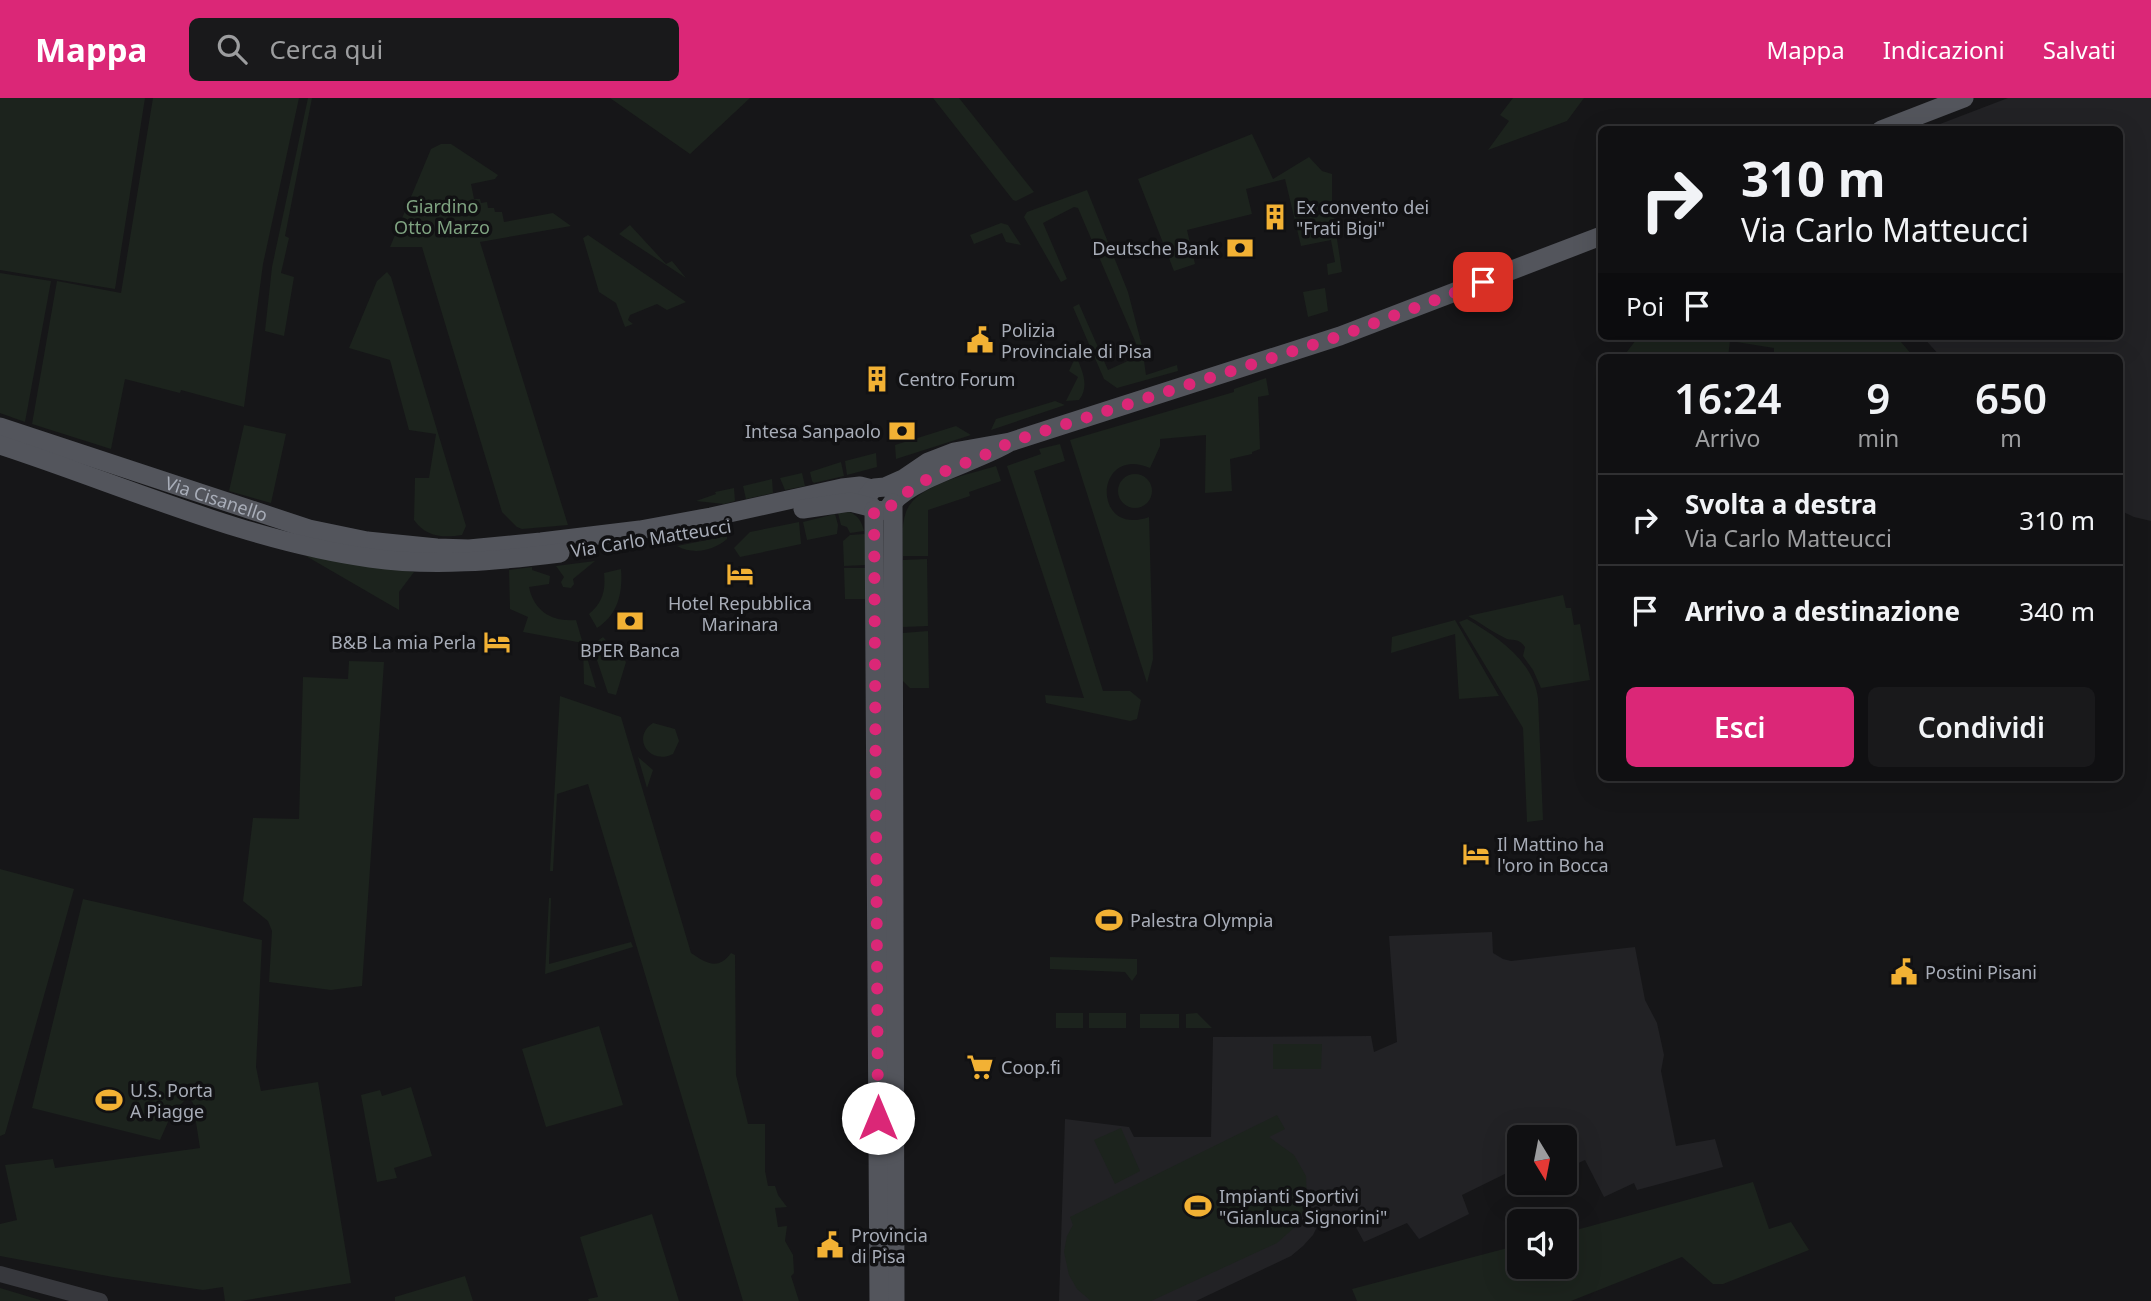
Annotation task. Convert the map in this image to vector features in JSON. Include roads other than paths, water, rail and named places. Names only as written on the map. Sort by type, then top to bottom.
[{"type":"main road","points":[[1891,126],[1964,98]]},
{"type":"main road","points":[[879,1301],[881,500],[903,479],[941,457],[986,445],[1010,442],[1340,336],[1598,237]]},
{"type":"main road","name":"Via Cisanello","points":[[0,427],[309,529],[433,555]]},
{"type":"main road","name":"Via Cisanello","points":[[0,445],[235,526],[303,545],[369,558],[433,555]]},
{"type":"main road","points":[[881,500],[895,1301]]},
{"type":"main road","name":"Via Carlo Matteucci","points":[[433,555],[457,563],[515,559],[619,546],[698,533],[833,504],[881,500]]},
{"type":"street","points":[[0,1274],[100,1301]]},
{"type":"place","name":"Ex convento dei \"Frati Bigi\"","points":[[1275,217]]},
{"type":"place","name":"Deutsche Bank","points":[[1240,248]]},
{"type":"place","name":"Polizia Provinciale di Pisa","points":[[980,340]]},
{"type":"place","name":"Centro Forum","points":[[877,379]]},
{"type":"place","name":"Intesa Sanpaolo","points":[[902,431]]},
{"type":"place","name":"Hotel Repubblica Marinara","points":[[740,574]]},
{"type":"place","name":"BPER Banca","points":[[630,621]]},
{"type":"place","name":"B&B La mia Perla","points":[[497,642]]},
{"type":"place","name":"Il Mattino ha l'oro in Bocca","points":[[1476,854]]},
{"type":"place","name":"Palestra Olympia","points":[[1109,920]]},
{"type":"place","name":"Postini Pisani","points":[[1904,972]]},
{"type":"place","name":"Coop.fi","points":[[980,1067]]},
{"type":"place","name":"U.S. Porta A Piagge","points":[[109,1100]]},
{"type":"place","name":"Impianti Sportivi \"Gianluca Signorini\"","points":[[1198,1206]]},
{"type":"place","name":"Provincia di Pisa","points":[[830,1245]]},
{"type":"park label","name":"Giardino Otto Marzo","points":[[442,216]]}]
